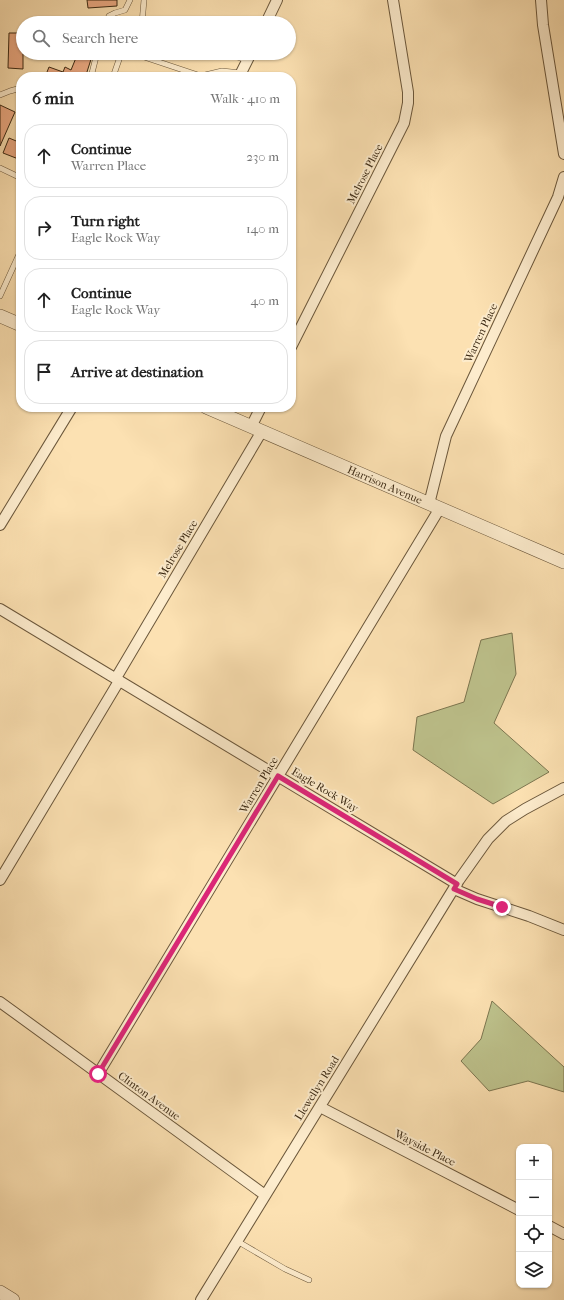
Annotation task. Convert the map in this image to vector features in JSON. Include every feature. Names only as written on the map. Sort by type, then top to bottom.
[{"type":"street","points":[[269,16],[277,0]]},
{"type":"street","name":"Melrose Place","points":[[296,337],[404,123],[408,103],[408,92],[393,0]]},
{"type":"street","points":[[541,0],[542,25],[564,154]]},
{"type":"street","points":[[242,72],[248,60]]},
{"type":"street","name":"Warren Place","points":[[98,1074],[278,776],[435,506],[446,436],[558,197],[564,177]]},
{"type":"street","points":[[0,316],[16,323]]},
{"type":"street","points":[[0,526],[69,412]]},
{"type":"street","name":"Harrison Avenue","points":[[217,412],[564,562]]},
{"type":"street","name":"Melrose Place","points":[[0,880],[117,680],[256,429],[260,412]]},
{"type":"street","name":"Eagle Rock Way","points":[[0,609],[278,776],[477,899],[529,916],[564,930]]},
{"type":"street","name":"Llewellyn Road","points":[[201,1300],[455,886],[488,839],[506,821],[564,788]]},
{"type":"street","name":"Clinton Avenue","points":[[0,1002],[265,1195]]},
{"type":"street","name":"Wayside Place","points":[[320,1107],[516,1208]]},
{"type":"street","points":[[552,1228],[564,1234]]},
{"type":"street","points":[[0,1292],[13,1300]]},
{"type":"lane","points":[[109,16],[125,10],[130,0]]},
{"type":"lane","points":[[143,16],[144,0]]},
{"type":"lane","points":[[92,72],[95,60]]},
{"type":"lane","points":[[115,72],[120,60]]},
{"type":"lane","points":[[153,60],[189,72]]},
{"type":"lane","points":[[0,95],[16,89]]},
{"type":"lane","points":[[0,168],[16,176]]},
{"type":"lane","points":[[0,296],[16,261]]},
{"type":"lane","points":[[237,1240],[285,1269],[309,1280]]},
{"type":"green space","points":[[512,633],[516,674],[494,723],[549,772],[493,804],[413,750],[417,717],[464,702],[481,640]]},
{"type":"green space","points":[[492,1001],[564,1067],[564,1092],[528,1081],[489,1091],[461,1061],[481,1039]]},
{"type":"building","points":[[87,0],[117,0],[117,6],[88,8]]},
{"type":"building","points":[[9,33],[16,33],[16,60],[23,60],[23,69],[8,68]]},
{"type":"building","points":[[75,60],[91,60],[87,72],[63,72],[65,67],[71,70]]},
{"type":"building","points":[[49,67],[63,72],[47,72]]},
{"type":"building","points":[[0,105],[15,112],[0,146]]},
{"type":"building","points":[[9,138],[16,141],[16,158],[3,153]]},
{"type":"route","points":[[98,1074],[278,776],[457,884],[454,889],[477,899],[502,907]]}]
